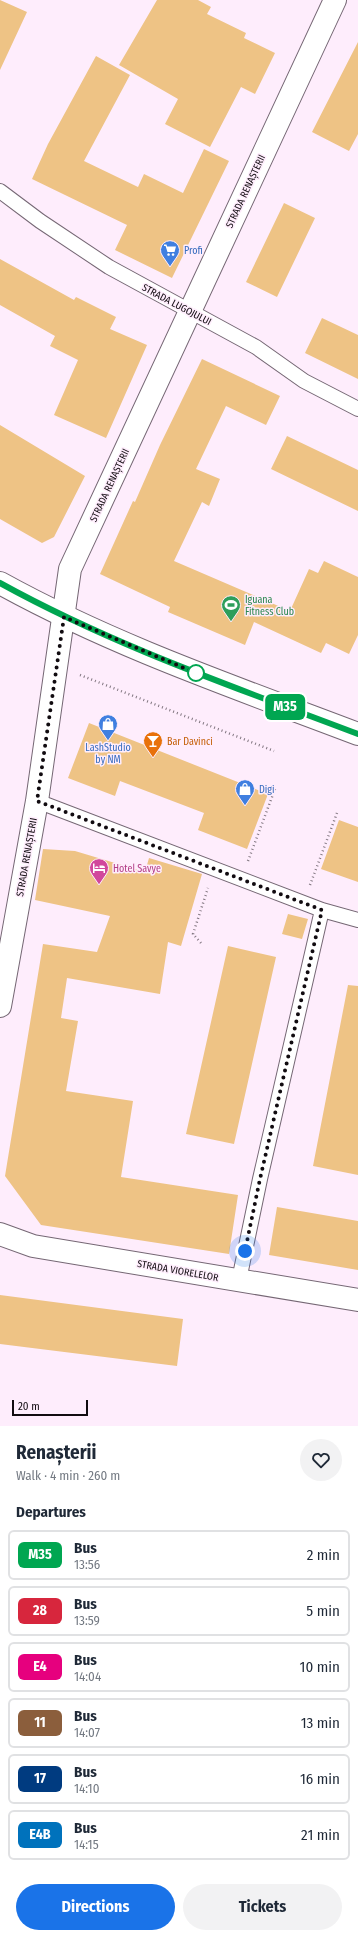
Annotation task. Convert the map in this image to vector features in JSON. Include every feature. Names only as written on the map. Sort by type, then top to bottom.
[{"type":"street","name":"STRADA RENAȘTERII","points":[[0,1006],[5,946],[37,801],[70,569],[335,0]]},
{"type":"street","points":[[0,583],[64,617],[197,673],[358,734]]},
{"type":"street","name":"STRADA VIORELELOR","points":[[0,1234],[33,1246],[358,1300]]},
{"type":"lane","name":"STRADA LUGOJULUI","points":[[0,191],[40,221],[109,267],[256,347],[304,381],[358,409]]},
{"type":"lane","points":[[37,801],[303,903],[358,920]]},
{"type":"lane","points":[[239,1280],[260,1179],[322,910]]},
{"type":"path","points":[[80,675],[274,750]]},
{"type":"path","points":[[242,880],[275,789]]},
{"type":"path","points":[[303,903],[337,812]]},
{"type":"path","points":[[201,943],[193,934],[214,868]]},
{"type":"building","points":[[0,0],[27,12],[0,70]]},
{"type":"building","points":[[157,0],[198,0],[211,7],[207,14],[246,33],[244,38],[275,53],[255,94],[241,87],[210,147],[165,124],[178,99],[119,65]]},
{"type":"building","points":[[358,42],[358,134],[349,151],[312,132]]},
{"type":"building","points":[[96,56],[130,75],[84,161],[138,187],[144,174],[183,193],[204,149],[229,161],[172,278],[115,250],[127,225],[32,179],[48,144]]},
{"type":"building","points":[[284,203],[315,218],[277,297],[246,282]]},
{"type":"building","points":[[0,259],[74,300],[76,297],[116,317],[110,329],[147,345],[106,438],[54,415],[78,360],[50,346],[55,336],[0,305]]},
{"type":"building","points":[[322,318],[358,335],[358,379],[305,353]]},
{"type":"building","points":[[202,359],[280,396],[266,425],[226,406],[196,469],[220,479],[209,506],[202,502],[174,561],[290,611],[309,569],[318,573],[324,561],[358,577],[358,635],[349,654],[326,643],[321,653],[254,622],[245,645],[168,612],[170,607],[100,574],[133,501],[135,502],[160,445]]},
{"type":"building","points":[[0,425],[85,476],[54,537],[42,543],[0,519]]},
{"type":"building","points":[[287,436],[358,470],[358,511],[271,469]]},
{"type":"building","points":[[89,723],[268,794],[247,849],[198,830],[204,813],[120,781],[115,796],[68,778]]},
{"type":"building","points":[[339,820],[358,827],[358,882],[321,869]]},
{"type":"building","points":[[43,849],[75,851],[145,872],[149,858],[202,874],[181,946],[168,942],[160,994],[67,978],[61,1018],[78,1021],[66,1091],[133,1101],[121,1177],[238,1195],[229,1254],[41,1225],[5,1176],[43,944],[97,952],[110,916],[35,900]]},
{"type":"building","points":[[288,914],[308,919],[302,939],[282,934]]},
{"type":"building","points":[[228,946],[276,957],[234,1144],[186,1134]]},
{"type":"building","points":[[348,985],[358,986],[358,1175],[313,1166]]},
{"type":"building","points":[[277,1207],[358,1221],[358,1270],[269,1255]]},
{"type":"building","points":[[0,1295],[183,1319],[177,1366],[0,1344]]},
{"type":"bus line","name":"M35","points":[[0,583],[64,617],[109,637],[197,673],[358,734]]},
{"type":"place","name":"Profi","points":[[170,267]]},
{"type":"place","name":"Iguana Fitness Club","points":[[231,622]]},
{"type":"place","name":"LashStudio by NM","points":[[108,741]]},
{"type":"place","name":"Bar Davinci","points":[[153,758]]},
{"type":"place","name":"Digi","points":[[245,806]]},
{"type":"place","name":"Hotel Savye","points":[[99,885]]},
{"type":"route","points":[[196,673],[64,617],[37,801],[322,910],[260,1179],[245,1251]]}]
